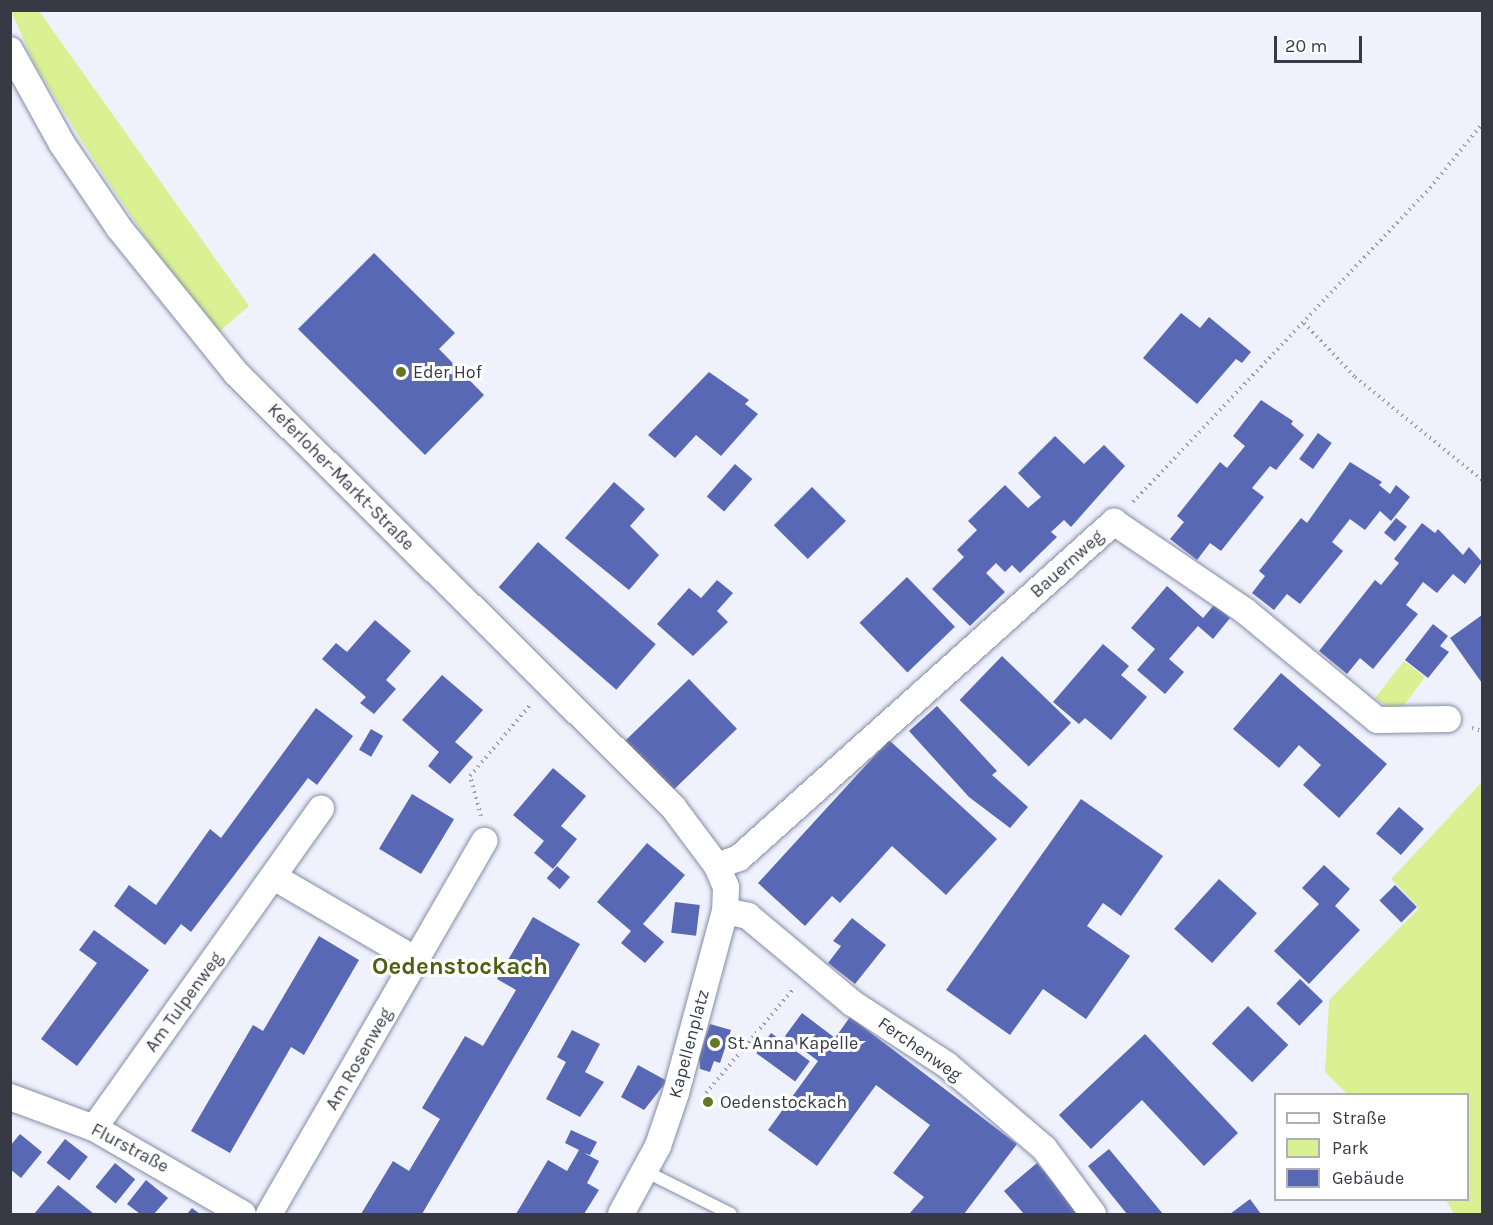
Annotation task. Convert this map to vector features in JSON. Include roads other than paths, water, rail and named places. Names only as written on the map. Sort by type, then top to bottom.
[{"type":"street","name":"Keferloher-Markt-Straße","points":[[10,50],[62,144],[119,228],[236,373],[673,807],[717,866]]},
{"type":"street","name":"Bauernweg","points":[[717,866],[739,858],[1114,522],[1245,611],[1377,720],[1448,719]]},
{"type":"street","name":"Am Tulpenweg","points":[[94,1128],[321,808]]},
{"type":"street","name":"Am Rosenweg","points":[[269,1215],[484,842]]},
{"type":"street","name":"Kapellenplatz","points":[[621,1215],[666,1125],[725,911],[726,887],[717,866]]},
{"type":"street","points":[[274,877],[416,960]]},
{"type":"street","name":"Ferchenweg","points":[[725,911],[748,916],[810,969],[947,1065],[1044,1148],[1093,1215]]},
{"type":"street","name":"Flurstraße","points":[[10,1097],[94,1128],[243,1215]]},
{"type":"lane","points":[[645,1171],[731,1215]]},
{"type":"place","name":"Eder Hof","points":[[401,372]]},
{"type":"place","name":"St. Anna Kapelle","points":[[715,1043]]},
{"type":"place","name":"Oedenstockach","points":[[708,1102]]},
{"type":"district","name":"Oedenstockach","points":[[460,967]]}]
